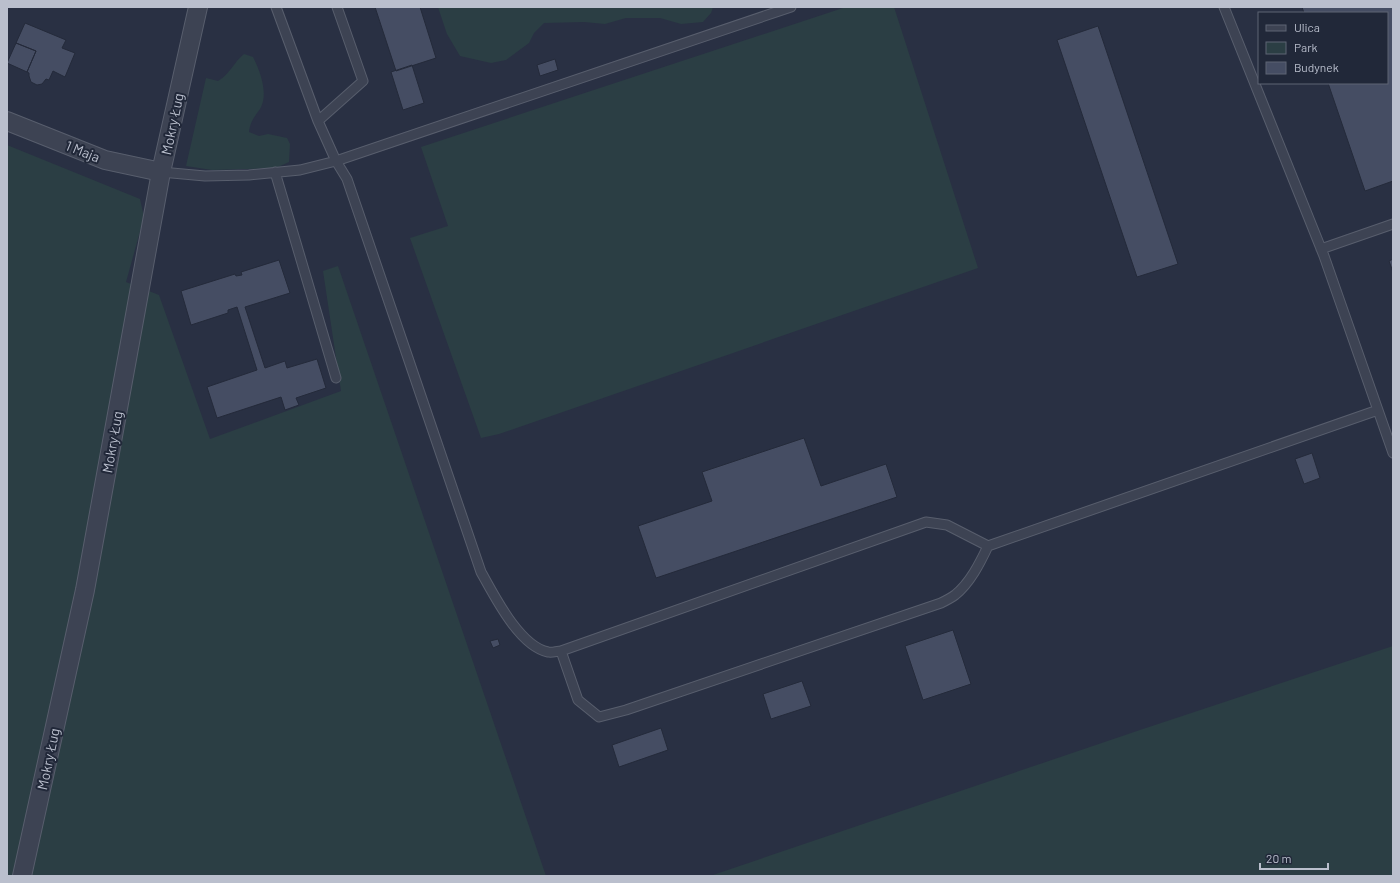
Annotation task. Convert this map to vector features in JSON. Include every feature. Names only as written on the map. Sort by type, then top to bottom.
[{"type":"street","name":"Mokry Ług","points":[[22,876],[85,590],[161,172],[198,7]]},
{"type":"street","name":"1 Maja","points":[[7,121],[105,160],[161,172]]},
{"type":"lane","points":[[276,7],[318,121],[336,161],[347,179],[481,572],[507,616],[526,640],[548,652],[560,651],[926,522],[947,525],[988,546]]},
{"type":"lane","points":[[318,121],[363,81],[337,7]]},
{"type":"lane","points":[[161,172],[205,176],[249,175],[300,170],[336,161],[791,7]]},
{"type":"lane","points":[[1224,7],[1321,249],[1393,453]]},
{"type":"lane","points":[[274,172],[336,378]]},
{"type":"lane","points":[[1321,249],[1393,224]]},
{"type":"lane","points":[[560,651],[578,700],[599,717],[626,710],[941,603],[955,595],[968,580],[980,563],[988,546],[1378,410]]},
{"type":"green space","points":[[438,7],[713,7],[711,13],[703,22],[681,24],[660,18],[626,18],[605,24],[584,22],[544,23],[534,33],[529,43],[506,60],[491,63],[460,56],[447,34]]},
{"type":"green space","points":[[846,7],[894,7],[978,268],[499,434],[481,438],[410,238],[448,226],[421,147]]},
{"type":"green space","points":[[244,54],[253,57],[261,76],[264,90],[263,103],[252,122],[249,132],[259,136],[268,134],[287,138],[290,144],[289,162],[276,168],[212,170],[186,166],[206,78],[218,81],[226,75]]},
{"type":"green space","points":[[7,145],[140,199],[144,217],[126,282],[159,295],[210,439],[341,391],[323,271],[338,266],[546,876],[7,876]]},
{"type":"green space","points":[[1393,646],[1393,876],[710,876],[1140,730]]},
{"type":"building","points":[[375,7],[420,7],[436,58],[396,71]]},
{"type":"building","points":[[1302,7],[1393,7],[1393,181],[1365,191],[1328,84],[1388,84],[1388,12],[1304,12]]},
{"type":"building","points":[[25,23],[66,40],[62,48],[75,53],[65,77],[53,71],[49,80],[46,79],[42,84],[37,85],[31,82],[29,73],[27,72],[36,51],[16,43]]},
{"type":"building","points":[[1098,26],[1178,264],[1137,277],[1057,40]]},
{"type":"building","points":[[16,43],[36,51],[27,72],[7,63]]},
{"type":"building","points":[[555,59],[558,70],[540,76],[537,65]]},
{"type":"building","points":[[412,65],[424,103],[403,110],[391,72]]},
{"type":"building","points":[[1393,259],[1393,272],[1389,261]]},
{"type":"building","points":[[279,260],[290,293],[245,307],[265,368],[285,361],[287,368],[317,359],[326,388],[296,398],[299,405],[285,410],[281,397],[217,418],[207,387],[257,370],[237,307],[228,310],[228,313],[191,325],[181,291],[235,274],[236,276],[242,275],[241,272]]},
{"type":"building","points":[[804,438],[821,486],[886,464],[897,497],[656,578],[638,526],[712,501],[702,472]]},
{"type":"building","points":[[1312,453],[1320,478],[1304,484],[1295,459]]},
{"type":"building","points":[[953,630],[971,684],[923,700],[905,646]]},
{"type":"building","points":[[498,639],[500,645],[493,648],[490,641]]},
{"type":"building","points":[[802,681],[811,706],[771,719],[763,694]]},
{"type":"building","points":[[661,728],[668,750],[619,767],[612,745]]}]
